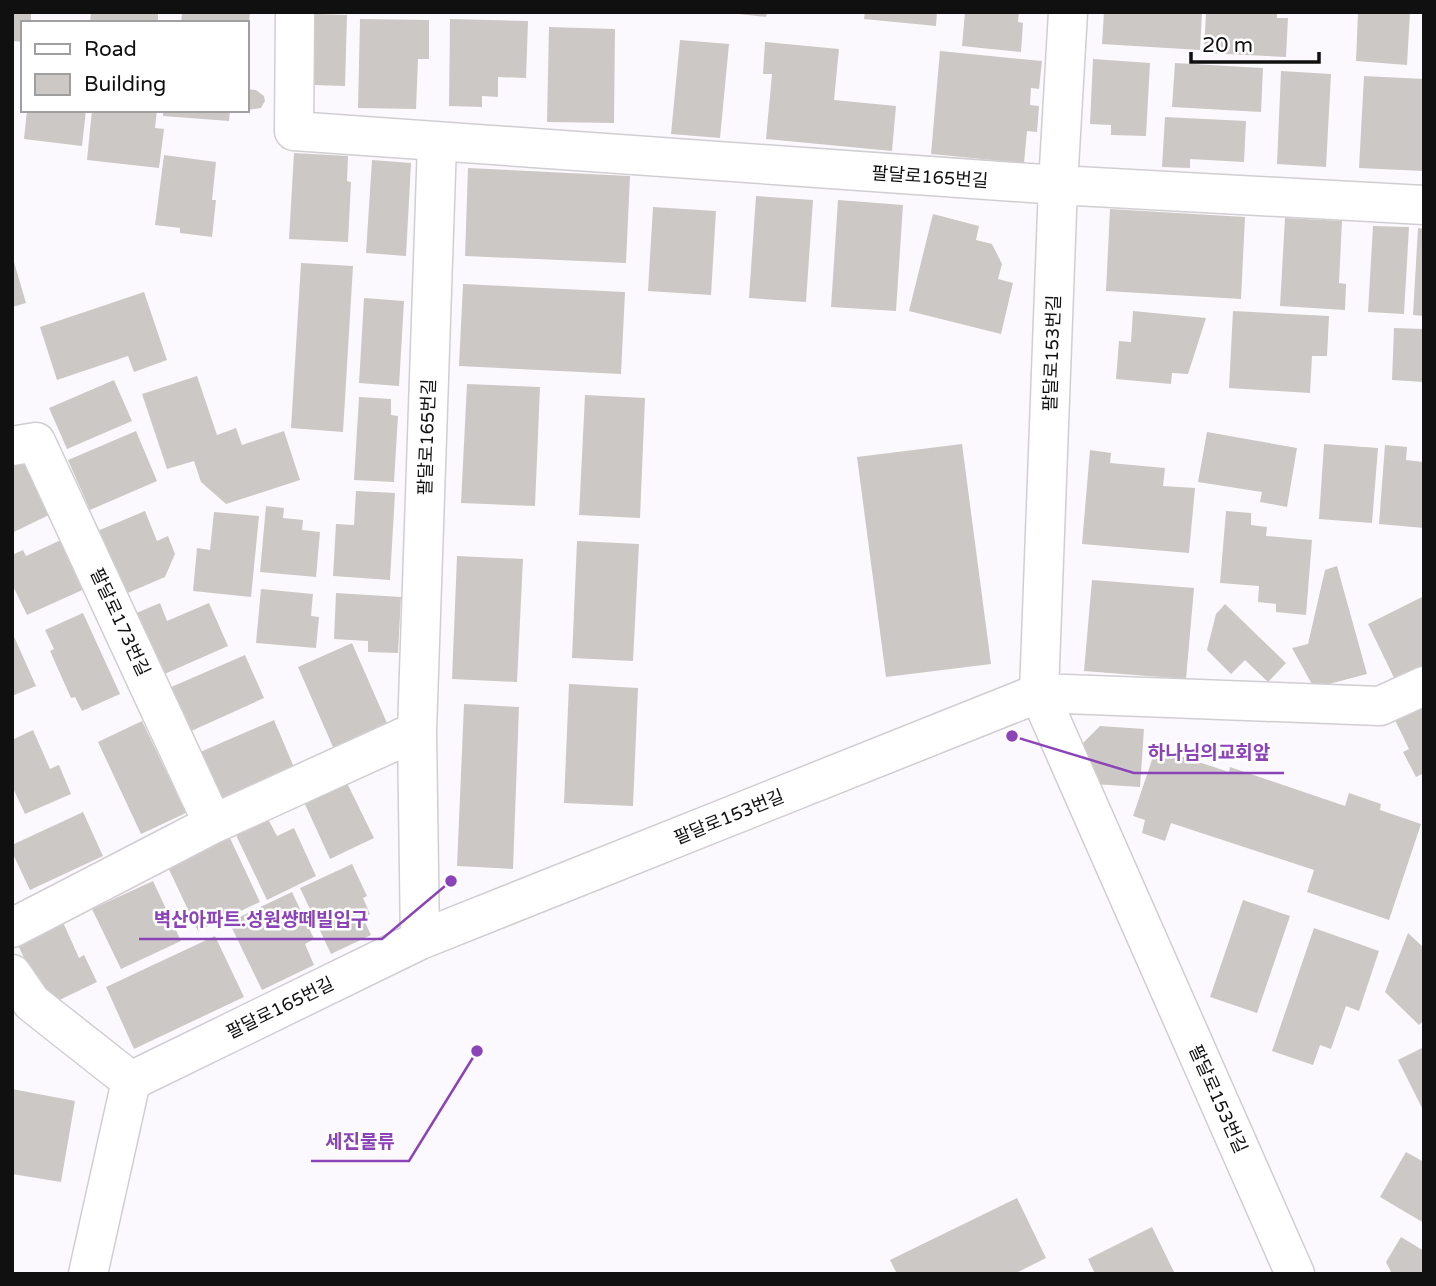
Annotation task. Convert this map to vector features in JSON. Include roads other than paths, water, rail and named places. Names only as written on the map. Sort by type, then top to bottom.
[{"type":"street","name":"팔달로165번길","points":[[295,12],[294,131],[1058,185],[1424,205]]},
{"type":"street","name":"팔달로153번길","points":[[1068,12],[1058,185],[1039,693],[1295,1274]]},
{"type":"street","name":"팔달로165번길","points":[[131,1081],[419,940],[417,731],[437,143]]},
{"type":"street","name":"팔달로173번길","points":[[12,446],[36,442],[213,824]]},
{"type":"street","name":"팔달로153번길","points":[[419,940],[1039,693],[1380,706],[1424,686]]},
{"type":"street","points":[[12,928],[213,824],[417,731]]},
{"type":"street","points":[[12,974],[32,1003],[131,1081],[88,1274]]},
{"type":"place","name":"하나님의교회앞","points":[[1012,736]]},
{"type":"place","name":"벽산아파트.성원썅떼빌입구","points":[[451,881]]},
{"type":"place","name":"세진물류","points":[[477,1051]]}]
